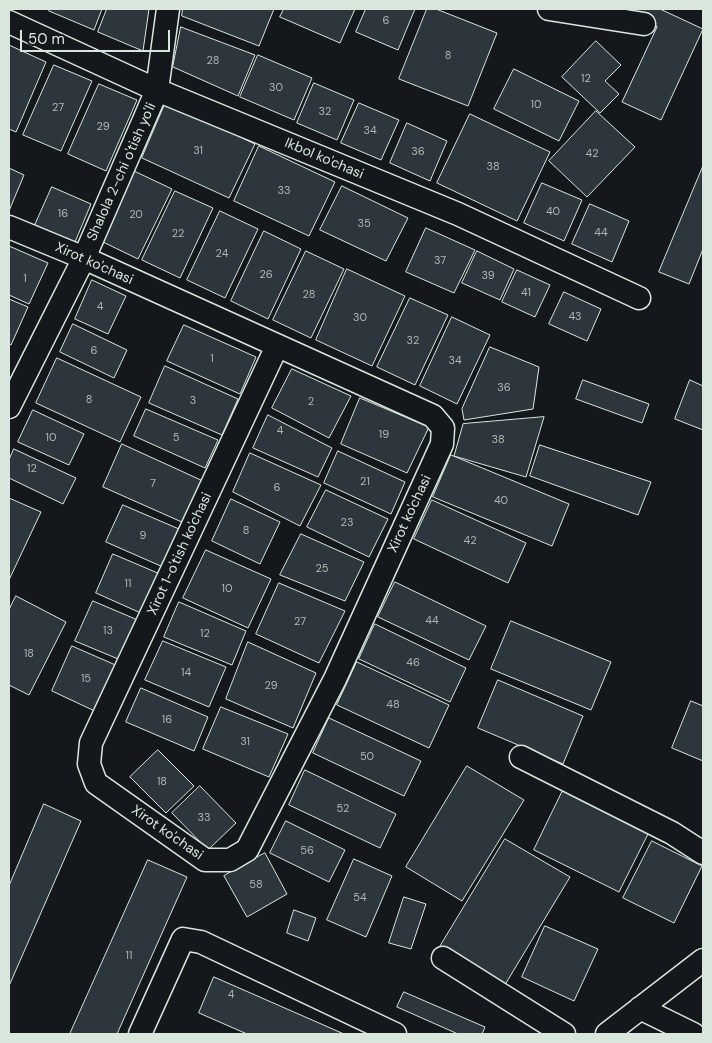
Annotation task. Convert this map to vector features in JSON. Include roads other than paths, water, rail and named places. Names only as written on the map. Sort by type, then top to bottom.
[{"type":"street","name":"Shalola 2-chi o'tish yo'li","points":[[9,407],[84,258],[157,90],[168,9]]},
{"type":"street","points":[[549,9],[644,24]]},
{"type":"street","name":"Ikbol ko'chasi","points":[[9,22],[157,90],[458,214],[639,298]]},
{"type":"street","name":"Xirot ko'chasi","points":[[9,227],[84,258],[433,416],[443,428],[442,444],[335,679],[247,850],[230,860],[205,860],[96,782],[89,764]]},
{"type":"street","name":"Xirot 1-o'tish ko'chasi","points":[[89,764],[91,743],[277,346]]},
{"type":"street","points":[[521,758],[672,833],[703,853]]},
{"type":"street","points":[[140,1034],[183,939],[201,942],[395,1034]]},
{"type":"street","points":[[442,958],[564,1034]]},
{"type":"street","points":[[607,1034],[703,960]]},
{"type":"street","points":[[640,1008],[693,1034]]}]
